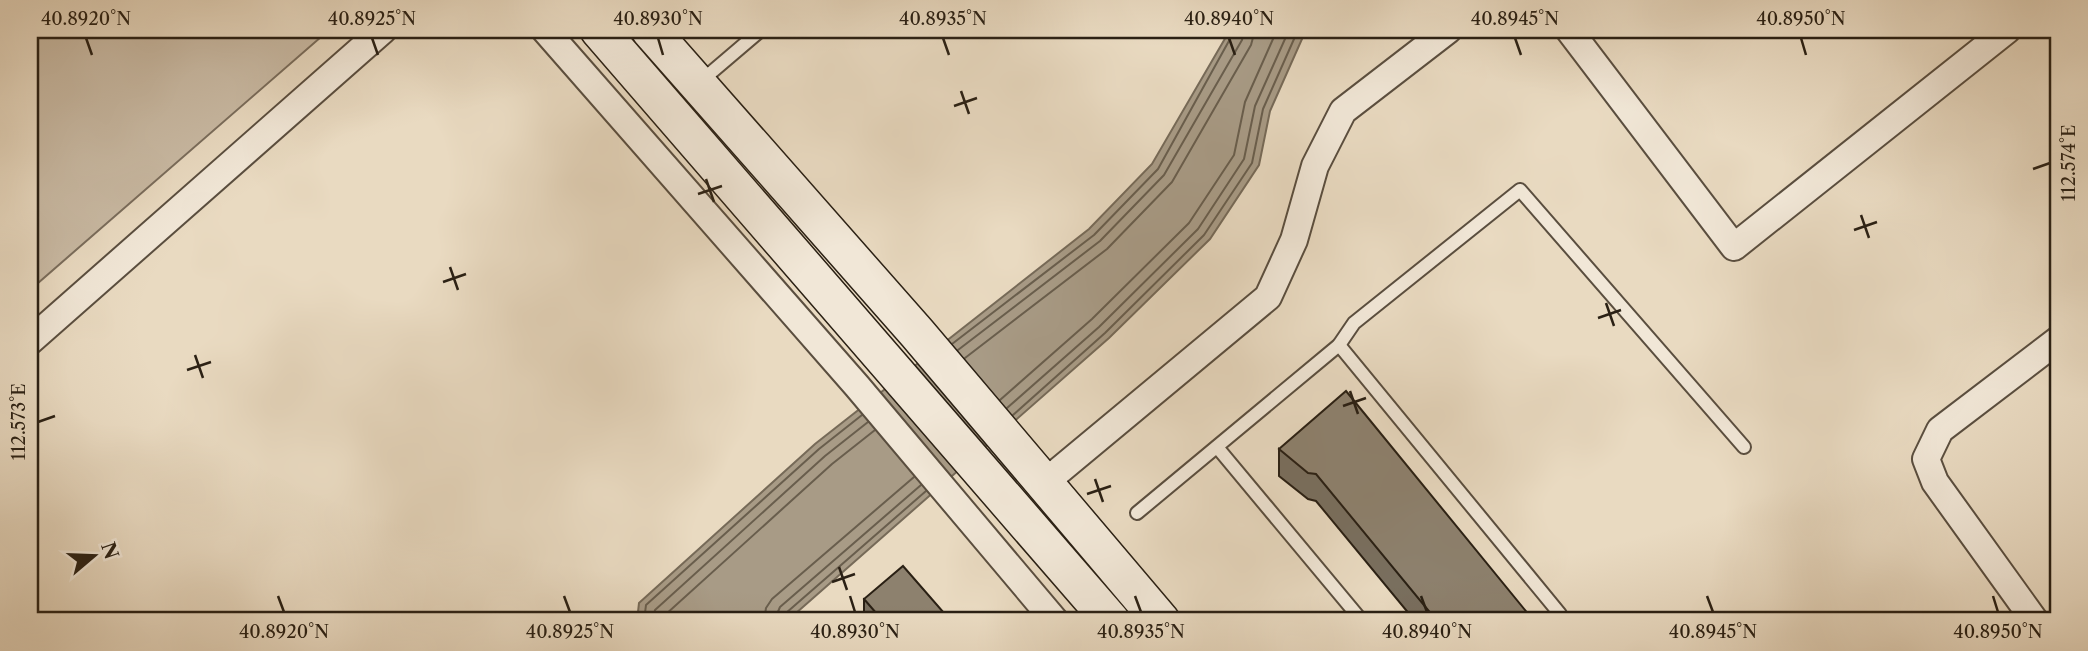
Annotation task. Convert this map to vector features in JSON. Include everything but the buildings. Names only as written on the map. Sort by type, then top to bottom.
[{"type":"main road","points":[[599,30],[1111,621]]},
{"type":"main road","points":[[650,30],[917,333],[1042,484],[1161,621]]},
{"type":"street","points":[[30,341],[383,30]]},
{"type":"street","points":[[545,30],[857,386],[1055,621]]},
{"type":"street","points":[[1042,484],[1268,296],[1294,240],[1315,166],[1343,111],[1448,30]]},
{"type":"street","points":[[1569,30],[1734,247],[2007,30]]},
{"type":"street","points":[[2035,621],[1935,482],[1926,459],[1940,430],[2058,340]]},
{"type":"lane","points":[[698,85],[761,30]]},
{"type":"lane","points":[[1137,513],[1339,345],[1354,323],[1520,190],[1744,447]]},
{"type":"lane","points":[[1339,345],[1560,614]]},
{"type":"lane","points":[[1217,447],[1360,621]]},
{"type":"shaded area","points":[[30,30],[329,30],[30,290]]},
{"type":"water","points":[[1230,30],[1306,30],[1270,111],[1259,165],[1210,239],[1109,338],[787,621],[637,621],[639,603],[815,444],[1089,229],[1152,164]]}]
